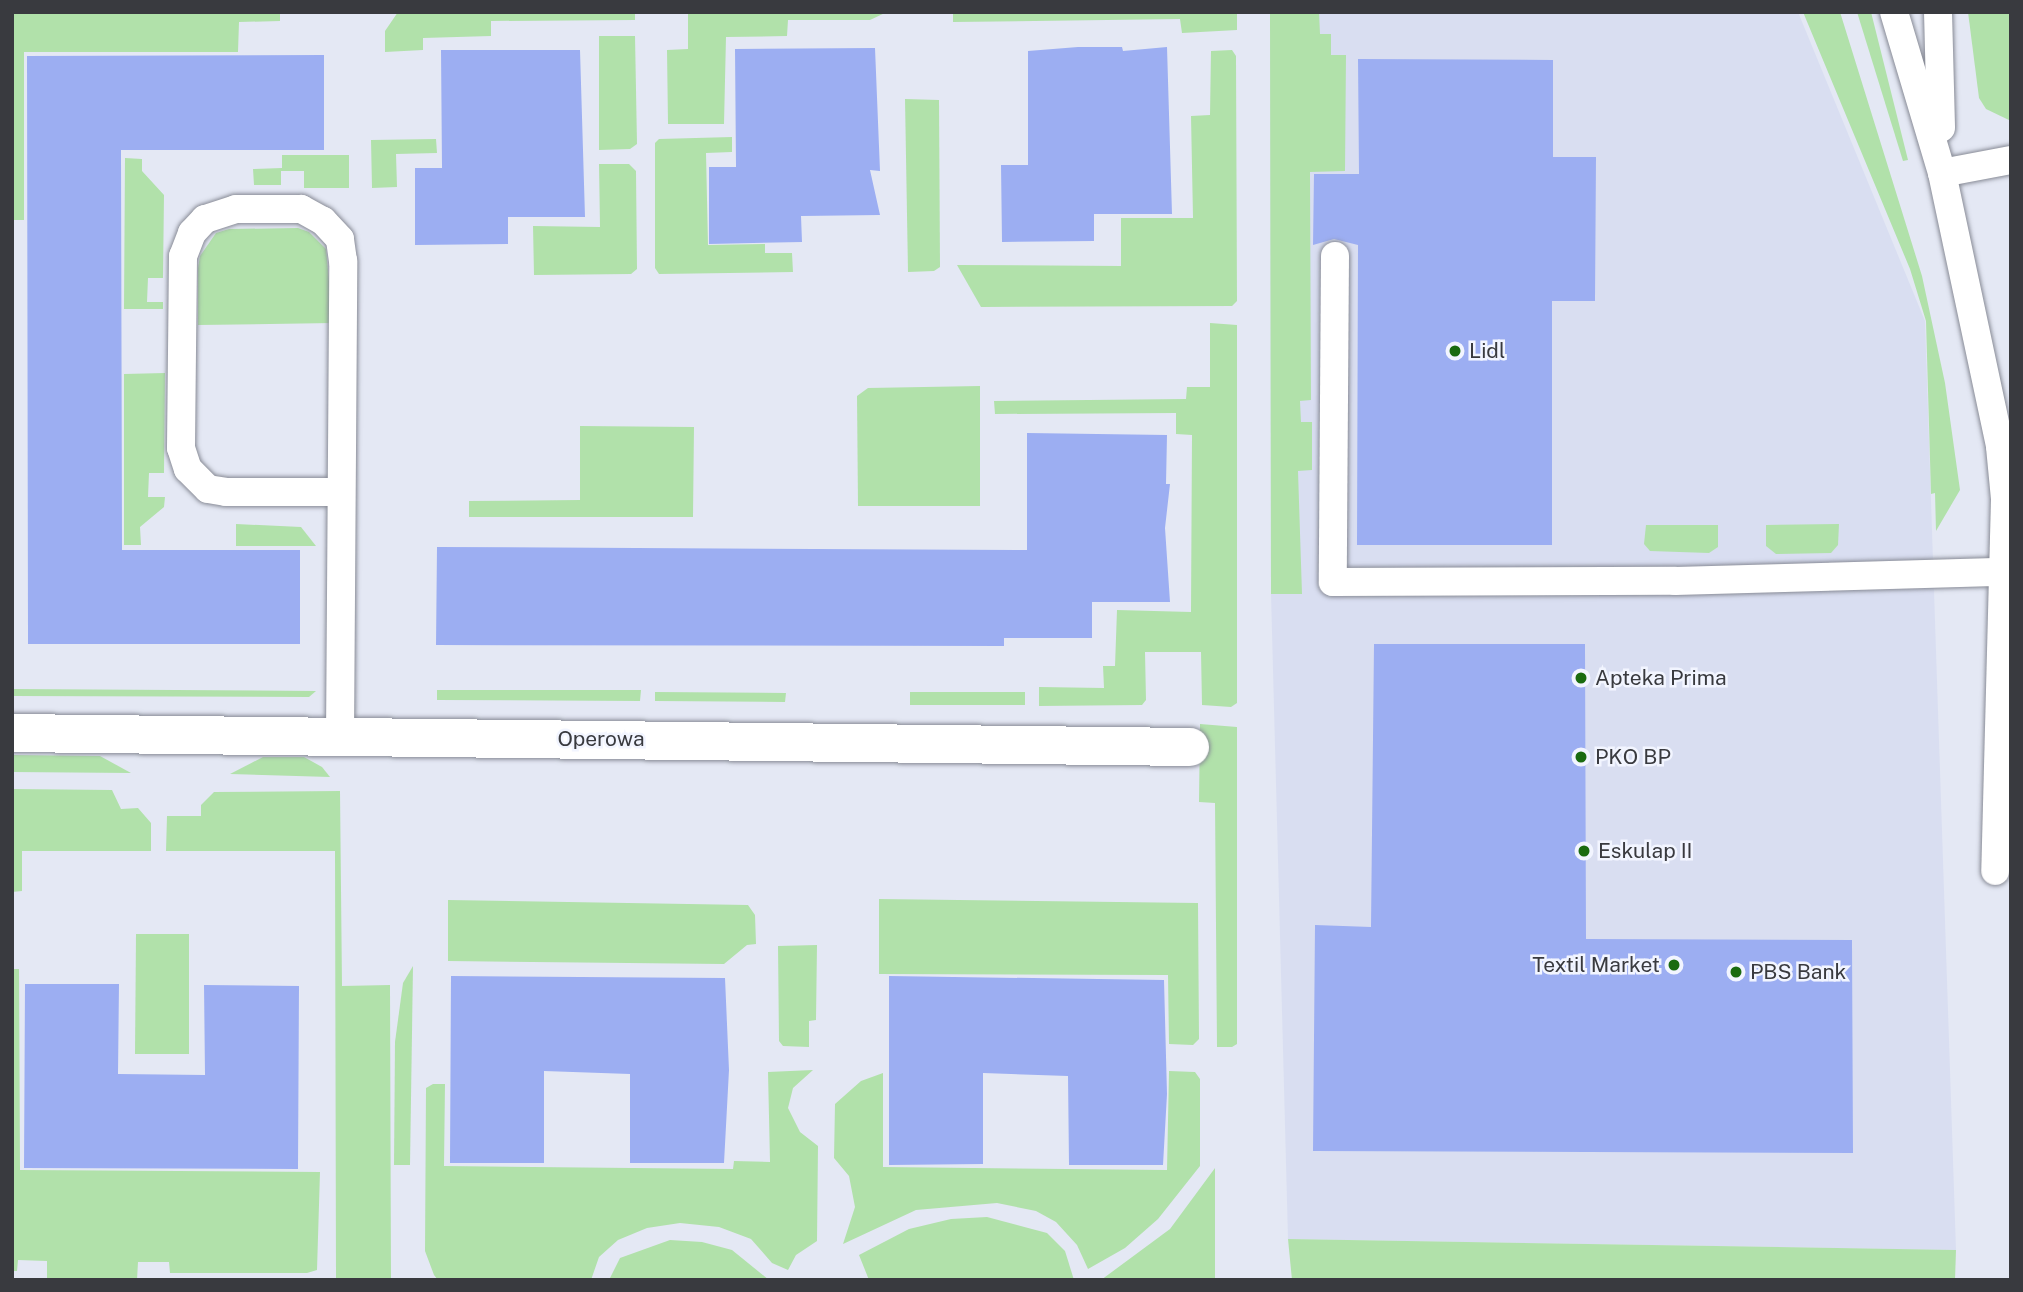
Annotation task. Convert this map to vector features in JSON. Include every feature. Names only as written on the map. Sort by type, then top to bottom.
[{"type":"street","name":"Operowa","points":[[12,733],[340,738],[821,739],[1190,747]]},
{"type":"lane","points":[[1895,12],[1942,173],[2000,447],[2005,499],[1995,871]]},
{"type":"lane","points":[[1938,12],[1942,173]]},
{"type":"lane","points":[[1942,173],[2011,160]]},
{"type":"lane","points":[[340,738],[341,492],[340,239],[323,221],[301,209],[236,209],[205,219],[192,233],[183,256],[181,448],[188,469],[208,489],[226,492],[341,492]]},
{"type":"lane","points":[[1335,256],[1333,582],[1675,581],[2004,572]]},
{"type":"shaded area","points":[[1270,12],[1798,12],[1925,321],[1956,1250],[1288,1239],[1271,594]]},
{"type":"green space","points":[[12,12],[280,12],[280,21],[239,22],[238,52],[24,52],[24,220],[12,220]]},
{"type":"green space","points":[[398,12],[635,12],[635,20],[491,21],[491,36],[423,38],[423,50],[385,52],[385,31]]},
{"type":"green space","points":[[688,12],[887,12],[870,20],[788,20],[787,36],[726,37],[724,124],[668,124],[667,50],[688,49]]},
{"type":"green space","points":[[953,12],[1237,12],[1237,30],[1182,33],[1180,19],[953,22]]},
{"type":"green space","points":[[1270,12],[1319,12],[1320,34],[1331,34],[1331,55],[1346,55],[1345,171],[1310,172],[1311,400],[1300,401],[1301,422],[1312,422],[1312,470],[1298,471],[1302,594],[1271,594]]},
{"type":"green space","points":[[1803,12],[1840,12],[1922,276],[1945,383],[1960,490],[1936,531],[1935,493],[1931,494],[1926,321],[1910,269]]},
{"type":"green space","points":[[1857,12],[1871,12],[1908,160],[1903,161]]},
{"type":"green space","points":[[1968,12],[2011,12],[2011,121],[1986,109],[1979,98]]},
{"type":"green space","points":[[599,36],[635,36],[637,144],[630,149],[599,150]]},
{"type":"green space","points":[[1232,50],[1236,56],[1237,301],[1232,306],[981,307],[957,265],[1121,266],[1121,218],[1193,218],[1191,116],[1210,115],[1211,51]]},
{"type":"green space","points":[[905,99],[939,100],[940,267],[934,271],[908,272]]},
{"type":"green space","points":[[732,137],[732,152],[706,153],[708,245],[765,244],[765,253],[792,253],[793,272],[659,274],[655,268],[655,143],[659,139]]},
{"type":"green space","points":[[436,139],[437,153],[396,154],[397,187],[372,188],[371,140]]},
{"type":"green space","points":[[282,155],[349,155],[349,188],[304,188],[304,171],[281,171],[281,185],[254,185],[253,169],[282,168]]},
{"type":"green space","points":[[125,158],[142,159],[142,171],[164,195],[163,278],[148,278],[147,302],[163,302],[163,309],[124,309]]},
{"type":"green space","points":[[599,164],[629,164],[636,171],[637,269],[631,274],[534,275],[533,226],[600,227]]},
{"type":"green space","points":[[298,228],[309,232],[326,249],[333,323],[198,325],[200,256],[216,233],[229,229]]},
{"type":"green space","points":[[1210,323],[1237,325],[1237,703],[1231,707],[1202,705],[1201,652],[1145,652],[1146,700],[1142,705],[1039,706],[1039,687],[1104,688],[1103,666],[1115,666],[1117,610],[1191,612],[1192,435],[1176,434],[1176,413],[995,414],[994,401],[1186,399],[1187,387],[1210,387]]},
{"type":"green space","points":[[165,373],[164,473],[149,473],[148,497],[165,497],[164,507],[140,527],[141,545],[124,545],[124,374]]},
{"type":"green space","points":[[980,386],[980,506],[858,506],[857,396],[868,388]]},
{"type":"green space","points":[[580,426],[694,427],[693,517],[469,517],[469,501],[580,500]]},
{"type":"green space","points":[[236,524],[301,527],[316,546],[236,546]]},
{"type":"green space","points":[[1839,524],[1838,545],[1831,553],[1776,554],[1766,546],[1766,525]]},
{"type":"green space","points":[[1646,525],[1718,525],[1718,547],[1709,553],[1650,551],[1644,544]]},
{"type":"green space","points":[[13,689],[316,691],[309,697],[12,696]]},
{"type":"green space","points":[[437,690],[641,690],[640,701],[437,700]]},
{"type":"green space","points":[[655,692],[786,693],[785,702],[655,701]]},
{"type":"green space","points":[[910,692],[1025,692],[1025,705],[910,705]]},
{"type":"green space","points":[[1200,724],[1237,727],[1237,1044],[1232,1047],[1217,1047],[1215,803],[1199,802]]},
{"type":"green space","points":[[12,755],[100,756],[131,773],[12,772]]},
{"type":"green space","points":[[263,757],[304,757],[322,767],[330,777],[230,774]]},
{"type":"green space","points":[[12,789],[112,790],[121,809],[138,808],[151,823],[151,851],[22,851],[22,891],[12,892]]},
{"type":"green space","points":[[340,791],[342,986],[390,985],[391,1280],[336,1280],[335,851],[166,851],[167,816],[201,816],[201,805],[214,792]]},
{"type":"green space","points":[[879,899],[1198,903],[1199,1039],[1193,1045],[1169,1044],[1168,975],[879,974]]},
{"type":"green space","points":[[448,900],[748,905],[755,915],[756,944],[747,945],[724,964],[448,961]]},
{"type":"green space","points":[[136,934],[189,934],[189,1054],[135,1054]]},
{"type":"green space","points":[[817,945],[816,1020],[809,1021],[809,1047],[783,1046],[779,1041],[778,946]]},
{"type":"green space","points":[[413,966],[410,1165],[394,1165],[395,1042],[403,983]]},
{"type":"green space","points":[[12,969],[19,969],[20,1170],[320,1172],[317,1270],[307,1273],[170,1273],[169,1262],[138,1262],[137,1280],[47,1280],[47,1261],[18,1260],[17,1271],[12,1271]]},
{"type":"green space","points":[[813,1070],[793,1088],[788,1108],[800,1132],[818,1146],[817,1241],[796,1255],[788,1270],[772,1263],[751,1239],[719,1227],[680,1223],[647,1228],[618,1240],[599,1257],[591,1280],[438,1280],[434,1275],[425,1251],[426,1088],[433,1084],[445,1084],[444,1166],[733,1169],[734,1161],[770,1162],[768,1072]]},
{"type":"green space","points":[[1169,1071],[1195,1072],[1200,1079],[1200,1166],[1158,1219],[1125,1248],[1088,1269],[1077,1245],[1056,1222],[1036,1211],[997,1203],[916,1210],[843,1244],[855,1207],[849,1176],[834,1158],[835,1104],[861,1081],[883,1073],[883,1167],[1167,1170]]},
{"type":"green space","points":[[1215,1168],[1215,1280],[1101,1280],[1170,1229]]},
{"type":"green space","points":[[987,1217],[1047,1233],[1065,1251],[1074,1280],[869,1280],[859,1255],[909,1229],[951,1219]]},
{"type":"green space","points":[[1288,1239],[1956,1250],[1955,1280],[1292,1280]]},
{"type":"green space","points":[[670,1240],[702,1242],[732,1250],[769,1280],[609,1280],[620,1258]]},
{"type":"building","points":[[1122,47],[1123,51],[1167,47],[1172,214],[1094,214],[1094,241],[1002,242],[1001,165],[1028,165],[1028,51]]},
{"type":"building","points":[[875,48],[880,171],[870,170],[880,215],[801,216],[802,242],[709,244],[709,167],[736,167],[735,49]]},
{"type":"building","points":[[441,50],[580,50],[585,217],[508,217],[508,244],[415,245],[415,168],[442,168]]},
{"type":"building","points":[[324,55],[324,150],[121,150],[122,550],[300,550],[300,644],[28,644],[27,56]]},
{"type":"building","name":"Lidl","points":[[1358,59],[1553,60],[1553,157],[1596,157],[1595,301],[1552,301],[1552,545],[1357,545],[1358,245],[1334,239],[1313,245],[1314,174],[1359,174]]},
{"type":"building","points":[[1027,433],[1167,435],[1166,484],[1170,484],[1165,528],[1170,602],[1092,602],[1092,638],[1004,638],[1004,646],[436,645],[437,547],[1027,550]]},
{"type":"building","points":[[1374,644],[1585,644],[1586,939],[1852,940],[1853,1153],[1313,1151],[1315,925],[1371,927]]},
{"type":"building","points":[[451,976],[725,978],[729,1070],[724,1163],[630,1163],[630,1074],[544,1071],[544,1163],[450,1163]]},
{"type":"building","points":[[889,976],[1164,980],[1167,1094],[1163,1165],[1069,1165],[1068,1076],[983,1073],[983,1164],[889,1165]]},
{"type":"building","points":[[25,984],[119,984],[118,1074],[205,1075],[204,985],[299,986],[298,1169],[24,1168]]},
{"type":"place","name":"Lidl","points":[[1455,351]]},
{"type":"place","name":"Apteka Prima","points":[[1581,678]]},
{"type":"place","name":"PKO BP","points":[[1581,757]]},
{"type":"place","name":"Eskulap II","points":[[1584,851]]},
{"type":"place","name":"Textil Market","points":[[1674,965]]},
{"type":"place","name":"PBS Bank","points":[[1736,972]]}]
